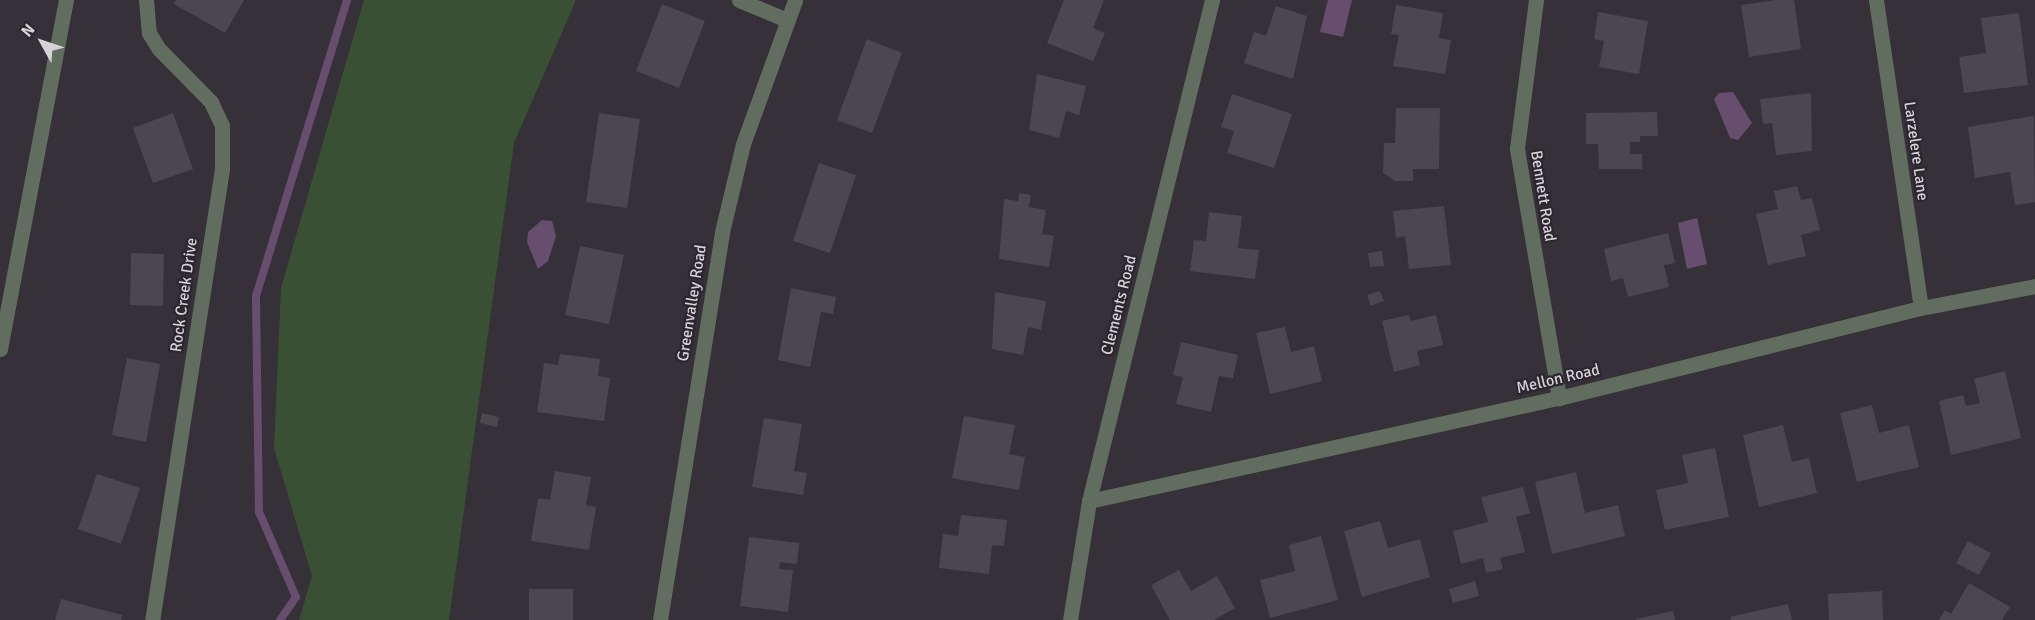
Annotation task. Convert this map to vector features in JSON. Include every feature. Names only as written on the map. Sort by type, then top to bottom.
[{"type":"street","points":[[0,349],[66,0]]},
{"type":"street","name":"Rock Creek Drive","points":[[146,0],[154,41],[211,102],[222,126],[222,169],[152,620]]},
{"type":"street","points":[[739,0],[787,20]]},
{"type":"street","name":"Greenvalley Road","points":[[660,620],[722,232],[742,144],[795,0]]},
{"type":"street","name":"Clements Road","points":[[1070,620],[1089,501],[1212,0]]},
{"type":"street","name":"Bennett Road","points":[[1536,0],[1517,149],[1559,398]]},
{"type":"street","name":"Larzelere Lane","points":[[1876,0],[1921,308]]},
{"type":"street","name":"Mellon Road","points":[[1089,501],[1559,398],[1921,308],[2035,286]]},
{"type":"green space","points":[[364,0],[576,0],[514,143],[449,620],[299,620],[312,576],[274,448],[281,288]]},
{"type":"shaded area","points":[[1328,0],[1352,0],[1343,37],[1320,32]]},
{"type":"shaded area","points":[[1733,92],[1752,123],[1738,140],[1730,138],[1714,99],[1719,93]]},
{"type":"shaded area","points":[[1697,218],[1707,264],[1687,269],[1678,223]]},
{"type":"shaded area","points":[[542,220],[552,221],[556,236],[548,261],[538,269],[527,242],[528,232]]},
{"type":"building","points":[[176,0],[244,0],[225,33],[174,4]]},
{"type":"building","points":[[1064,0],[1104,0],[1093,28],[1105,33],[1093,61],[1047,43]]},
{"type":"building","points":[[1794,0],[1801,49],[1749,57],[1741,5]]},
{"type":"building","points":[[662,4],[705,21],[679,88],[636,71]]},
{"type":"building","points":[[1396,5],[1443,13],[1439,38],[1451,40],[1445,74],[1393,66],[1399,35],[1391,34]]},
{"type":"building","points":[[1276,6],[1307,16],[1293,79],[1244,63],[1254,32],[1266,36]]},
{"type":"building","points":[[1598,12],[1648,21],[1639,74],[1599,67],[1604,41],[1594,39]]},
{"type":"building","points":[[2019,13],[2028,85],[1964,93],[1959,57],[1986,53],[1981,18]]},
{"type":"building","points":[[867,39],[902,53],[872,133],[837,120]]},
{"type":"building","points":[[1037,74],[1086,86],[1079,115],[1066,111],[1059,138],[1029,130]]},
{"type":"building","points":[[1811,93],[1812,151],[1776,155],[1772,123],[1763,124],[1760,99]]},
{"type":"building","points":[[1232,94],[1292,114],[1274,168],[1227,153],[1234,131],[1221,127]]},
{"type":"building","points":[[1396,108],[1440,108],[1439,169],[1413,169],[1413,181],[1395,181],[1383,173],[1384,143],[1395,143]]},
{"type":"building","points":[[1657,112],[1658,136],[1640,136],[1640,142],[1630,142],[1630,154],[1642,154],[1642,169],[1599,169],[1598,144],[1586,144],[1586,113]]},
{"type":"building","points":[[173,113],[193,169],[153,183],[133,128]]},
{"type":"building","points":[[599,113],[640,119],[627,208],[586,202]]},
{"type":"building","points":[[2034,116],[2035,202],[2015,205],[2010,172],[1975,178],[1968,127]]},
{"type":"building","points":[[819,163],[856,175],[830,253],[793,241]]},
{"type":"building","points":[[1797,186],[1801,200],[1812,198],[1820,230],[1801,235],[1806,256],[1768,265],[1756,214],[1778,209],[1774,191]]},
{"type":"building","points":[[1019,193],[1031,195],[1029,207],[1046,210],[1042,234],[1054,236],[1049,267],[999,259],[1004,199],[1018,201]]},
{"type":"building","points":[[1444,206],[1451,265],[1409,269],[1405,236],[1396,238],[1393,211]]},
{"type":"building","points":[[1209,212],[1242,216],[1238,248],[1259,250],[1255,279],[1190,271],[1194,240],[1206,241]]},
{"type":"building","points":[[1668,233],[1675,263],[1664,265],[1669,287],[1628,297],[1623,278],[1611,281],[1604,249]]},
{"type":"building","points":[[580,246],[624,255],[609,324],[565,315]]},
{"type":"building","points":[[1382,251],[1384,266],[1370,267],[1368,253]]},
{"type":"building","points":[[131,253],[164,254],[163,306],[130,305]]},
{"type":"building","points":[[791,288],[836,297],[833,314],[821,312],[810,367],[778,360]]},
{"type":"building","points":[[1380,291],[1384,301],[1371,306],[1367,295]]},
{"type":"building","points":[[995,292],[1046,301],[1041,330],[1028,327],[1023,355],[992,349]]},
{"type":"building","points":[[1409,315],[1411,321],[1436,315],[1443,345],[1417,351],[1420,365],[1394,372],[1382,321]]},
{"type":"building","points":[[1285,327],[1291,352],[1314,346],[1322,381],[1270,394],[1256,333]]},
{"type":"building","points":[[1181,342],[1238,355],[1233,378],[1219,376],[1211,412],[1176,404],[1183,377],[1173,375]]},
{"type":"building","points":[[560,354],[600,359],[598,376],[610,378],[604,421],[537,412],[544,363],[558,365]]},
{"type":"building","points":[[127,358],[160,364],[146,442],[112,435]]},
{"type":"building","points":[[2005,371],[2021,438],[1951,455],[1939,401],[1963,395],[1966,406],[1980,403],[1974,379]]},
{"type":"building","points":[[1872,405],[1879,433],[1909,425],[1919,467],[1857,482],[1840,413]]},
{"type":"building","points":[[482,413],[499,417],[497,427],[480,423]]},
{"type":"building","points":[[964,416],[1015,425],[1009,454],[1025,457],[1019,490],[952,478]]},
{"type":"building","points":[[764,418],[802,424],[794,471],[807,473],[803,495],[752,487]]},
{"type":"building","points":[[1783,425],[1792,462],[1809,458],[1817,493],[1759,507],[1743,435]]},
{"type":"building","points":[[1715,448],[1729,517],[1665,530],[1656,490],[1688,483],[1682,455]]},
{"type":"building","points":[[555,471],[591,477],[586,505],[596,507],[589,550],[531,541],[538,498],[550,500]]},
{"type":"building","points":[[1576,472],[1585,513],[1618,505],[1625,536],[1552,554],[1535,482]]},
{"type":"building","points":[[97,474],[140,488],[121,544],[78,529]]},
{"type":"building","points":[[1523,487],[1530,513],[1516,517],[1525,552],[1500,558],[1503,569],[1486,573],[1483,558],[1461,564],[1453,531],[1488,522],[1481,497]]},
{"type":"building","points":[[961,515],[1007,520],[1004,546],[992,545],[989,574],[939,568],[943,534],[958,536]]},
{"type":"building","points":[[1380,521],[1388,548],[1420,539],[1430,577],[1362,597],[1344,531]]},
{"type":"building","points":[[1321,536],[1338,600],[1270,618],[1260,580],[1295,571],[1289,545]]},
{"type":"building","points":[[749,537],[799,543],[797,564],[780,562],[779,569],[793,570],[788,612],[740,606]]},
{"type":"building","points":[[1968,541],[1991,553],[1979,575],[1956,563]]},
{"type":"building","points":[[1179,570],[1191,591],[1217,576],[1235,608],[1214,620],[1170,620],[1151,585]]},
{"type":"building","points":[[1475,581],[1479,596],[1453,603],[1449,589]]},
{"type":"building","points":[[1969,583],[2010,607],[2002,620],[1939,620],[1945,610],[1951,614]]},
{"type":"building","points":[[529,589],[573,589],[573,620],[529,620]]},
{"type":"building","points":[[1882,591],[1883,620],[1829,620],[1828,594]]},
{"type":"building","points":[[61,599],[122,615],[121,620],[55,620]]},
{"type":"building","points":[[1788,604],[1792,620],[1731,620],[1730,617]]},
{"type":"building","points":[[1673,611],[1675,620],[1636,619]]},
{"type":"waterway","points":[[280,620],[296,597],[259,512],[256,296],[347,0]]}]
